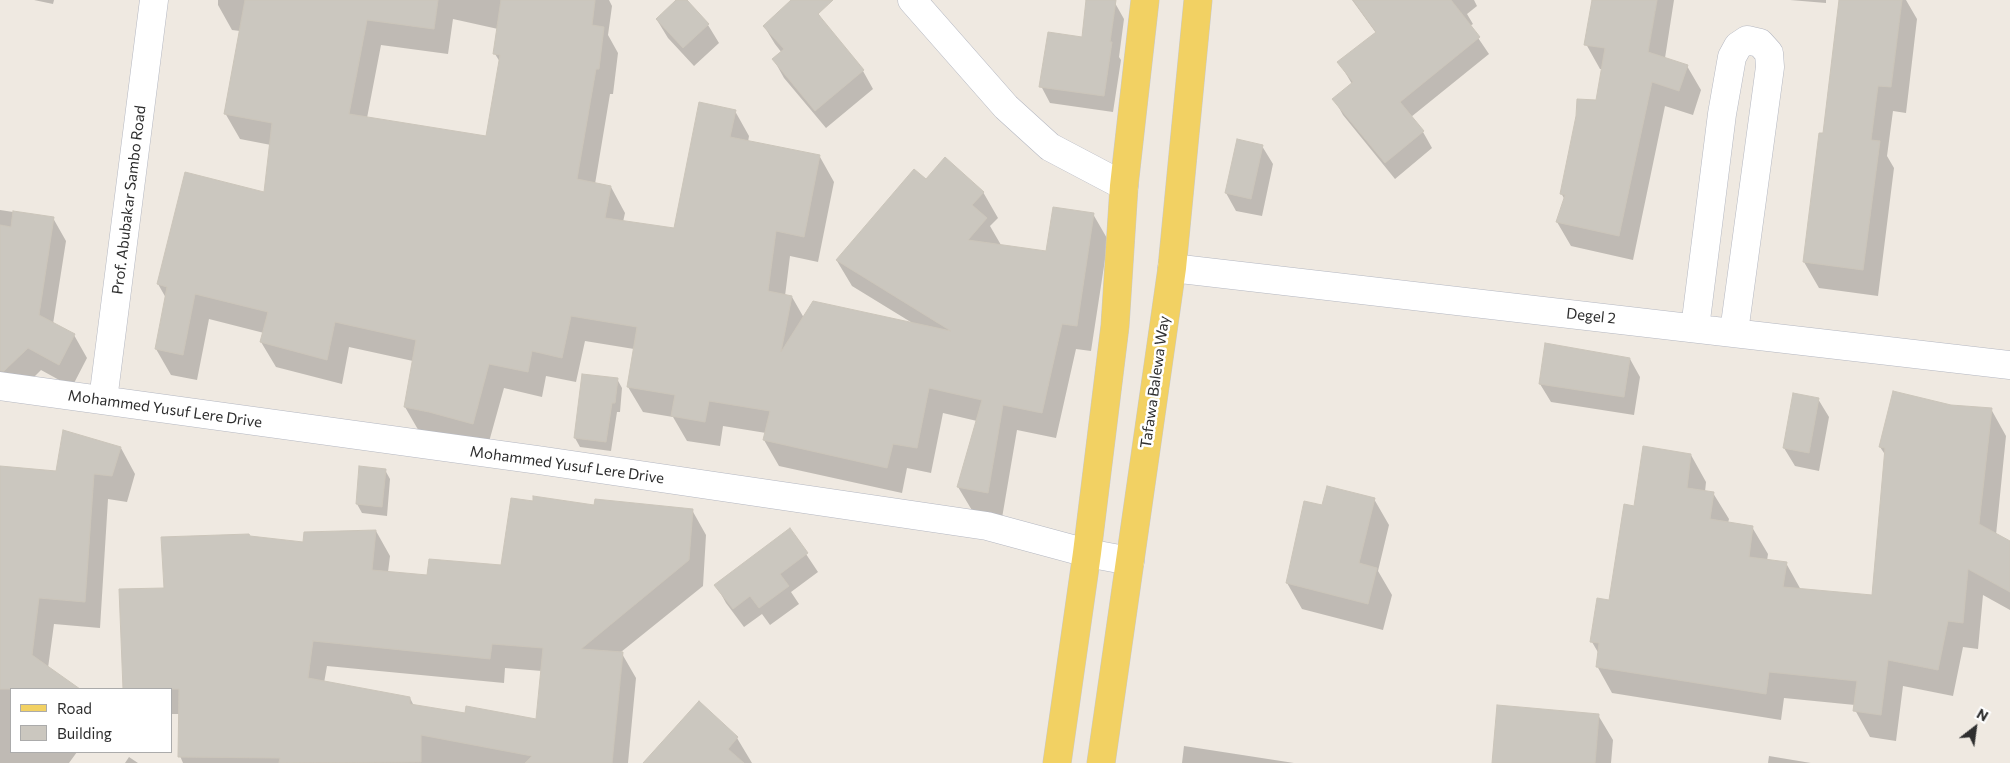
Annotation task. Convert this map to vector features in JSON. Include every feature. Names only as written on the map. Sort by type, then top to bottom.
[{"type":"main road","points":[[1058,763],[1087,553],[1115,326],[1124,186],[1145,0]]},
{"type":"main road","name":"Tafawa Balewa Way","points":[[1101,763],[1172,268],[1198,0]]},
{"type":"street","name":"Prof. Abubakar Sambo Road","points":[[103,400],[154,0]]},
{"type":"street","points":[[912,0],[1006,107],[1050,146],[1124,186]]},
{"type":"street","points":[[1695,328],[1722,114],[1732,57],[1738,46],[1747,40],[1760,43],[1769,54],[1770,67],[1734,332]]},
{"type":"street","points":[[1722,114],[1763,119]]},
{"type":"street","name":"Degel 2","points":[[1172,268],[2010,365]]},
{"type":"street","name":"Mohammed Yusuf Lere Drive","points":[[0,386],[538,460],[988,526],[1087,553],[1130,561]]},
{"type":"building","points":[[245,0],[438,0],[434,29],[367,20],[349,114],[486,136],[500,55],[493,54],[501,0],[595,0],[592,25],[604,27],[599,69],[596,69],[577,179],[611,186],[605,218],[674,228],[699,102],[736,110],[730,137],[820,155],[804,237],[776,231],[768,291],[792,296],[781,352],[813,301],[951,331],[836,260],[914,169],[926,179],[945,157],[984,192],[972,205],[987,218],[968,240],[1046,251],[1053,207],[1094,213],[1077,326],[1062,324],[1042,413],[1003,405],[988,493],[957,487],[982,400],[929,388],[917,448],[893,444],[887,468],[763,440],[770,411],[709,401],[705,422],[671,416],[675,395],[627,387],[637,327],[571,316],[562,358],[532,351],[528,372],[489,364],[473,424],[404,407],[416,340],[335,322],[327,360],[260,342],[268,312],[195,294],[183,355],[155,349],[167,287],[157,284],[185,172],[264,192],[272,123],[224,114]]},
{"type":"building","points":[[676,0],[687,0],[709,24],[683,48],[656,19]]},
{"type":"building","points":[[791,0],[833,0],[818,14],[864,70],[815,111],[772,59],[784,49],[763,26]]},
{"type":"building","points":[[1086,0],[1116,0],[1104,96],[1039,87],[1048,32],[1082,37]]},
{"type":"building","points":[[1353,0],[1451,0],[1480,37],[1400,102],[1424,131],[1385,163],[1332,99],[1353,82],[1337,62],[1376,32]]},
{"type":"building","points":[[1592,0],[1657,0],[1648,52],[1688,65],[1679,91],[1652,82],[1619,236],[1556,222],[1565,195],[1560,194],[1576,116],[1577,99],[1596,100],[1605,48],[1584,45]]},
{"type":"building","points":[[1839,0],[1902,0],[1891,87],[1878,86],[1871,140],[1880,141],[1863,270],[1803,262],[1819,133],[1823,133]]},
{"type":"building","points":[[1237,139],[1263,145],[1251,199],[1225,193]]},
{"type":"building","points":[[13,211],[54,217],[39,315],[75,334],[59,365],[28,348],[4,371],[0,371],[0,225],[11,227]]},
{"type":"building","points":[[1545,343],[1630,358],[1624,397],[1539,384]]},
{"type":"building","points":[[582,374],[618,378],[615,403],[612,403],[606,442],[574,438]]},
{"type":"building","points":[[1893,391],[1951,405],[1992,408],[1979,524],[2010,541],[2010,592],[1968,569],[1963,623],[1948,621],[1938,670],[1888,660],[1881,715],[1853,711],[1857,681],[1769,672],[1766,694],[1596,667],[1599,643],[1590,642],[1597,598],[1609,600],[1624,504],[1634,506],[1643,446],[1691,454],[1687,488],[1714,492],[1710,519],[1753,526],[1749,557],[1787,562],[1783,587],[1872,595],[1885,448],[1879,447]]},
{"type":"building","points":[[1793,393],[1819,398],[1809,453],[1783,448]]},
{"type":"building","points":[[63,430],[121,447],[112,476],[94,474],[85,602],[39,598],[32,655],[79,688],[0,689],[0,466],[56,471]]},
{"type":"building","points":[[359,466],[386,469],[382,507],[356,504]]},
{"type":"building","points":[[1327,486],[1375,498],[1359,563],[1377,568],[1368,604],[1286,583],[1304,501],[1322,505]]},
{"type":"building","points":[[533,496],[594,505],[595,499],[693,509],[689,560],[581,649],[623,652],[612,763],[525,763],[532,756],[421,735],[421,762],[279,763],[280,758],[178,757],[179,689],[123,688],[119,589],[164,588],[161,537],[249,534],[250,536],[303,542],[304,532],[376,530],[372,570],[427,575],[429,559],[501,565],[511,498],[533,501]],"holes":[[[313,641],[490,659],[492,644],[543,648],[536,719],[466,706],[465,713],[410,704],[410,697],[308,678]]]},
{"type":"building","points":[[790,528],[808,553],[780,574],[789,586],[759,608],[750,596],[733,609],[714,585]]},
{"type":"building","points":[[699,701],[738,737],[728,749],[744,763],[643,763]]},
{"type":"building","points":[[1497,705],[1599,714],[1595,763],[1492,763]]}]
